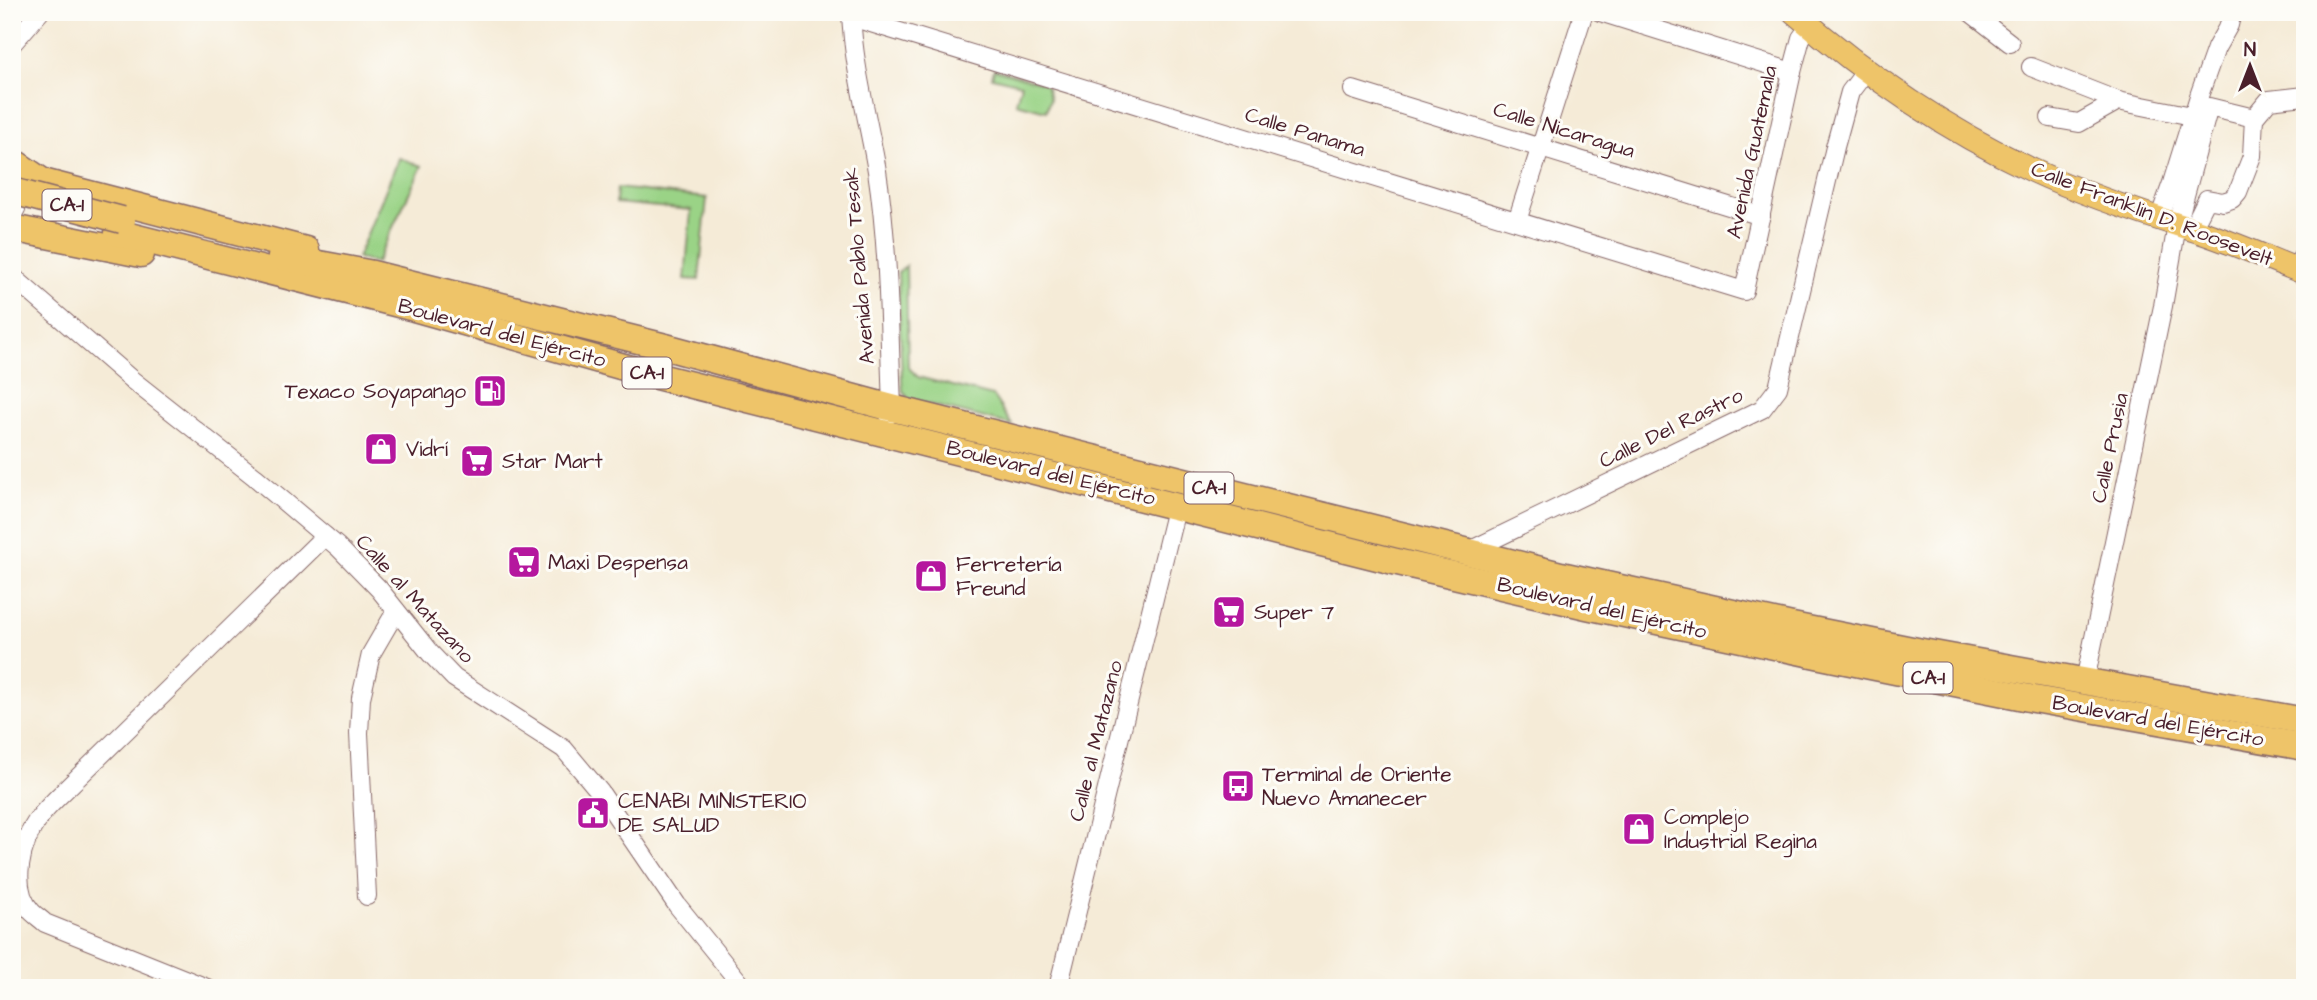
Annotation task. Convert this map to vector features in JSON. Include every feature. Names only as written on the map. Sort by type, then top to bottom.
[{"type":"highway","points":[[14,160],[43,182],[352,262],[373,274]]},
{"type":"highway","name":"Boulevard del Ejército","points":[[12,191],[120,226],[656,376],[887,419],[1423,541],[1466,552],[1557,586]]},
{"type":"highway","name":"Boulevard del Ejército","points":[[12,205],[373,274],[667,347],[887,419],[1177,505],[1393,561],[1557,586],[1826,657],[2034,699],[2295,732]]},
{"type":"highway","points":[[12,228],[342,298],[414,308]]},
{"type":"highway","points":[[656,376],[672,371],[676,365],[674,354],[667,347]]},
{"type":"highway","points":[[693,385],[684,375],[684,366],[689,359],[701,356]]},
{"type":"highway","points":[[1177,505],[1186,495],[1199,494],[1391,543],[1404,545],[1423,541]]},
{"type":"highway","name":"Boulevard del Ejército","points":[[1596,595],[1792,626],[2085,681],[2295,732]]},
{"type":"main road","name":"Calle Franklin D. Roosevelt","points":[[1804,18],[1866,71],[1933,117],[2032,170],[2103,200],[2302,264]]},
{"type":"street","points":[[12,44],[40,12]]},
{"type":"street","points":[[1517,221],[1584,12]]},
{"type":"street","points":[[1600,12],[1792,72]]},
{"type":"street","points":[[1970,12],[2010,43]]},
{"type":"street","points":[[2176,224],[2172,183],[2192,116],[2232,12]]},
{"type":"street","name":"Calle Panama","points":[[851,15],[1744,291]]},
{"type":"street","name":"Avenida Pablo Tesak","points":[[851,15],[854,54],[877,172],[883,229],[887,419]]},
{"type":"street","name":"Avenida Guatemala","points":[[1744,291],[1804,18]]},
{"type":"street","points":[[2031,67],[2118,101],[2192,116]]},
{"type":"street","name":"Calle Del Rastro","points":[[1466,552],[1762,409],[1778,388],[1850,92],[1866,71]]},
{"type":"street","name":"Calle Nicaragua","points":[[1353,90],[1761,216]]},
{"type":"street","points":[[2186,193],[2223,202],[2232,199],[2238,192],[2252,156],[2254,118],[2269,100],[2305,96]]},
{"type":"street","points":[[2050,118],[2079,123],[2118,101]]},
{"type":"street","points":[[2176,224],[2209,107],[2254,118]]},
{"type":"street","points":[[12,215],[16,211],[21,191],[19,172],[14,160]]},
{"type":"street","points":[[2176,224],[2207,199]]},
{"type":"street","name":"Calle Prusia","points":[[2085,681],[2163,306],[2176,224]]},
{"type":"street","name":"Calle al Matazano","points":[[12,276],[132,380],[325,536],[379,589],[430,653],[454,678],[564,749],[600,792],[677,905],[744,988]]},
{"type":"street","name":"Calle al Matazano","points":[[1058,988],[1177,505]]},
{"type":"street","points":[[206,988],[46,923],[31,912],[23,895],[20,861],[26,840],[38,819],[58,797],[325,536]]},
{"type":"street","points":[[367,896],[359,733],[361,698],[371,654],[396,611]]},
{"type":"green space","points":[[994,69],[1046,84],[1050,99],[1046,111],[1016,103],[1021,84],[992,77]]},
{"type":"green space","points":[[399,158],[422,166],[376,263],[357,258]]},
{"type":"green space","points":[[617,188],[707,198],[699,280],[685,279],[691,210],[616,203]]},
{"type":"green space","points":[[906,266],[908,367],[918,377],[993,396],[1012,425],[909,399],[903,391],[898,273]]},
{"type":"place","name":"Texaco Soyapango","points":[[490,391]]},
{"type":"place","name":"Vidrí","points":[[381,449]]},
{"type":"place","name":"Star Mart","points":[[477,461]]},
{"type":"place","name":"Maxi Despensa","points":[[524,562]]},
{"type":"place","name":"Ferretería Freund","points":[[931,576]]},
{"type":"place","name":"Super 7","points":[[1229,612]]},
{"type":"place","name":"Terminal de Oriente Nuevo Amanecer","points":[[1238,786]]},
{"type":"place","name":"CENABI MINISTERIO DE SALUD","points":[[593,813]]},
{"type":"place","name":"Complejo Industrial Regina","points":[[1639,829]]}]
